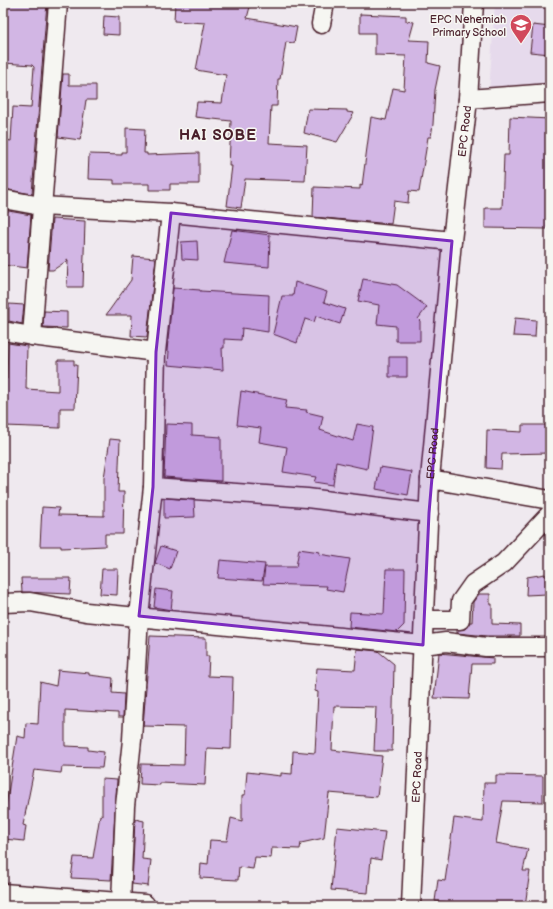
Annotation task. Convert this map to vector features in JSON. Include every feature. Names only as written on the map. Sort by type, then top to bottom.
[{"type":"main road","points":[[3,895],[121,903],[144,906]]},
{"type":"street","points":[[32,336],[41,206],[45,186],[58,3]]},
{"type":"street","points":[[321,24],[325,3]]},
{"type":"street","name":"EPC Road","points":[[411,906],[430,479],[452,241],[468,99],[474,3]]},
{"type":"street","points":[[468,99],[550,93]]},
{"type":"street","points":[[3,199],[41,206],[171,213],[452,241]]},
{"type":"street","points":[[121,903],[125,806],[132,740],[139,616],[153,487],[156,352],[171,213]]},
{"type":"street","points":[[3,331],[156,352]]},
{"type":"street","points":[[430,479],[550,500]]},
{"type":"street","points":[[153,487],[307,498],[429,513]]},
{"type":"street","points":[[424,620],[460,620],[461,601],[473,584],[504,564],[550,514]]},
{"type":"street","points":[[3,603],[30,602],[86,612],[423,645],[446,642],[486,646],[550,647]]},
{"type":"highlighted area","points":[[171,213],[452,241],[429,513],[423,645],[139,616],[153,487],[156,352]]},
{"type":"shaded area","name":"EPC Nehemiah Primary School","points":[[495,3],[550,3],[550,88],[489,92]]},
{"type":"building","points":[[3,3],[47,3],[32,194],[3,189],[6,140],[11,141],[13,107],[31,108],[34,67],[32,65],[4,63],[5,38],[3,38]]},
{"type":"building","points":[[175,3],[251,3],[247,18],[297,27],[294,43],[286,42],[280,79],[278,79],[277,106],[271,106],[269,143],[307,145],[305,181],[245,179],[241,208],[227,206],[232,166],[229,166],[231,121],[195,117],[197,102],[222,103],[226,75],[196,70],[205,23],[174,21]]},
{"type":"building","points":[[360,14],[406,16],[406,21],[414,22],[409,40],[429,41],[428,63],[440,66],[435,90],[431,137],[428,137],[419,192],[409,191],[408,203],[394,201],[391,224],[313,217],[314,187],[360,189],[360,185],[362,186],[371,117],[386,120],[393,88],[404,90],[406,56],[375,55],[375,33],[360,33]]},
{"type":"building","points":[[104,16],[119,17],[119,35],[103,34]]},
{"type":"building","points":[[533,25],[550,27],[550,54],[530,52]]},
{"type":"building","points":[[63,74],[69,74],[69,85],[96,85],[96,100],[86,100],[80,140],[58,137]]},
{"type":"building","points":[[308,109],[347,110],[347,112],[354,113],[337,142],[304,133]]},
{"type":"building","points":[[510,117],[550,119],[550,179],[547,229],[485,228],[485,208],[502,208],[504,155],[509,155]]},
{"type":"building","points":[[126,128],[145,129],[144,153],[147,153],[147,155],[199,153],[199,184],[170,184],[170,190],[149,190],[149,184],[114,184],[114,180],[88,179],[89,154],[122,155],[122,152],[126,152]]},
{"type":"building","points":[[3,210],[31,215],[27,268],[3,265]]},
{"type":"building","points":[[52,219],[85,221],[83,287],[67,287],[68,260],[53,270],[48,270]]},
{"type":"building","points":[[232,230],[270,235],[269,267],[224,263]]},
{"type":"building","points":[[197,241],[198,260],[182,259],[181,242]]},
{"type":"building","points":[[133,256],[156,258],[147,337],[131,336],[132,315],[106,315],[131,280]]},
{"type":"building","points":[[363,279],[397,285],[427,307],[418,319],[420,321],[420,341],[396,341],[396,326],[377,324],[379,305],[358,301]]},
{"type":"building","points":[[295,282],[327,292],[324,302],[345,309],[340,324],[316,316],[314,322],[305,319],[297,343],[273,334],[282,296],[293,296]]},
{"type":"building","points":[[173,288],[269,295],[268,332],[242,328],[241,340],[224,339],[224,348],[222,348],[223,370],[168,365],[169,351],[167,351]]},
{"type":"building","points":[[9,304],[24,305],[22,324],[9,321]]},
{"type":"building","points":[[44,311],[67,312],[67,328],[43,327]]},
{"type":"building","points":[[515,318],[536,320],[535,337],[513,336]]},
{"type":"building","points":[[8,343],[27,346],[26,389],[58,391],[58,360],[74,360],[74,365],[77,365],[75,408],[60,408],[60,428],[5,426],[6,401],[3,401],[3,379],[7,379]]},
{"type":"building","points":[[389,357],[407,357],[407,377],[389,377]]},
{"type":"building","points":[[241,391],[287,400],[285,408],[307,410],[306,412],[323,416],[320,430],[353,441],[357,424],[373,427],[367,469],[336,462],[333,485],[314,482],[316,477],[283,472],[287,447],[259,442],[261,428],[237,425]]},
{"type":"building","points":[[166,424],[192,425],[192,435],[221,437],[221,481],[164,477]]},
{"type":"building","points":[[522,425],[550,425],[550,453],[502,454],[501,469],[486,468],[487,430],[522,432]]},
{"type":"building","points":[[110,439],[120,440],[118,492],[124,492],[123,534],[105,534],[105,546],[61,548],[61,546],[40,546],[42,507],[59,508],[58,515],[104,516],[104,478]]},
{"type":"building","points":[[380,467],[412,472],[408,495],[376,489]]},
{"type":"building","points":[[164,498],[194,500],[195,517],[164,518]]},
{"type":"building","points":[[161,546],[176,551],[170,569],[155,563]]},
{"type":"building","points":[[299,549],[350,559],[343,592],[326,589],[327,586],[263,584],[265,567],[296,567]]},
{"type":"building","points":[[220,560],[265,564],[262,581],[218,578]]},
{"type":"building","points":[[102,569],[118,569],[117,595],[100,594]]},
{"type":"building","points":[[386,569],[405,569],[404,625],[397,632],[349,627],[350,612],[384,614]]},
{"type":"building","points":[[545,574],[547,594],[526,595],[527,577]]},
{"type":"building","points":[[21,578],[71,578],[70,594],[22,592]]},
{"type":"building","points":[[156,589],[173,591],[171,610],[154,607]]},
{"type":"building","points":[[479,594],[490,594],[490,604],[492,604],[492,624],[520,625],[520,636],[487,636],[457,633],[457,630],[465,629],[470,622],[472,622],[473,602]]},
{"type":"building","points":[[150,636],[206,638],[206,656],[209,656],[208,676],[233,677],[231,749],[207,748],[205,785],[160,783],[160,785],[140,784],[141,764],[184,765],[185,727],[143,726]]},
{"type":"building","points":[[357,649],[378,651],[394,664],[392,751],[374,751],[376,707],[334,706],[332,750],[382,756],[377,797],[329,793],[324,838],[301,843],[300,849],[272,848],[271,858],[255,857],[253,869],[239,867],[238,880],[200,878],[201,863],[208,864],[210,840],[227,841],[231,818],[242,821],[242,795],[245,795],[247,772],[281,776],[281,773],[292,774],[293,751],[315,753],[318,692],[315,691],[317,668],[355,670]]},
{"type":"building","points":[[439,653],[493,658],[493,664],[472,664],[469,699],[434,698]]},
{"type":"building","points":[[58,670],[89,673],[89,675],[113,678],[112,693],[124,694],[123,717],[118,717],[118,713],[65,710],[65,746],[88,747],[88,750],[104,752],[102,768],[62,767],[61,773],[34,770],[23,825],[26,826],[24,841],[4,839],[6,819],[4,819],[17,736],[25,738],[26,723],[38,724],[40,682],[56,686]]},
{"type":"building","points":[[496,775],[543,776],[543,802],[503,801],[496,843],[528,849],[523,871],[530,871],[525,906],[474,906],[435,901],[438,880],[445,881],[454,818],[483,822],[484,783],[496,783]]},
{"type":"building","points":[[102,779],[117,780],[111,880],[71,878],[74,857],[93,858],[100,815],[102,816]]},
{"type":"building","points":[[135,819],[144,821],[142,859],[151,860],[148,886],[132,884]]},
{"type":"building","points":[[337,827],[385,832],[381,860],[371,858],[368,893],[331,890]]},
{"type":"place","name":"EPC Nehemiah Primary School","points":[[521,44]]},
{"type":"district","name":"HAI SOBE","points":[[218,135]]}]
